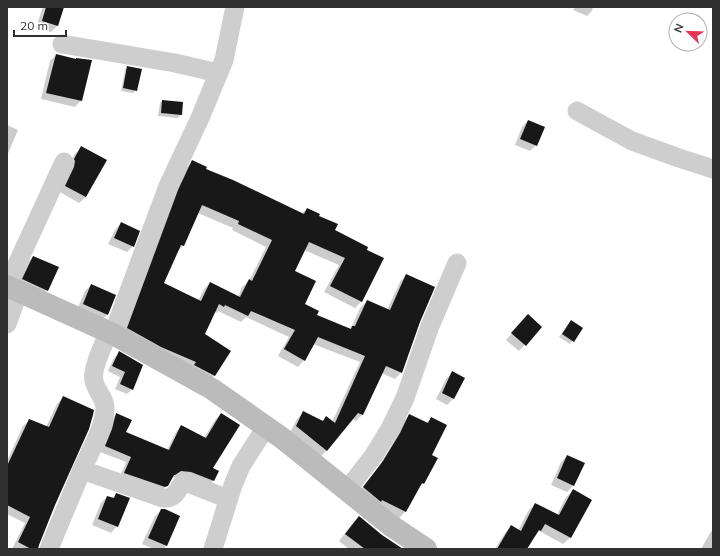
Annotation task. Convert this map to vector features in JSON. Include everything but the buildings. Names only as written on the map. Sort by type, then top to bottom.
[{"type":"street","points":[[49,549],[101,428],[105,408],[101,395],[94,381],[94,372],[99,357],[111,333],[168,186],[200,118],[224,60],[235,7]]},
{"type":"street","points":[[62,44],[175,63],[218,73]]},
{"type":"street","points":[[577,111],[632,141],[679,158],[711,164]]},
{"type":"street","points":[[7,324],[11,288],[64,162]]},
{"type":"street","points":[[347,490],[374,455],[391,427],[405,398],[430,326],[457,263]]},
{"type":"street","points":[[11,288],[111,333],[212,389],[282,438],[390,525],[426,549]]},
{"type":"street","points":[[213,549],[228,499],[241,466],[266,427]]},
{"type":"street","points":[[82,470],[163,498],[173,496],[178,492],[184,482],[228,499]]}]
